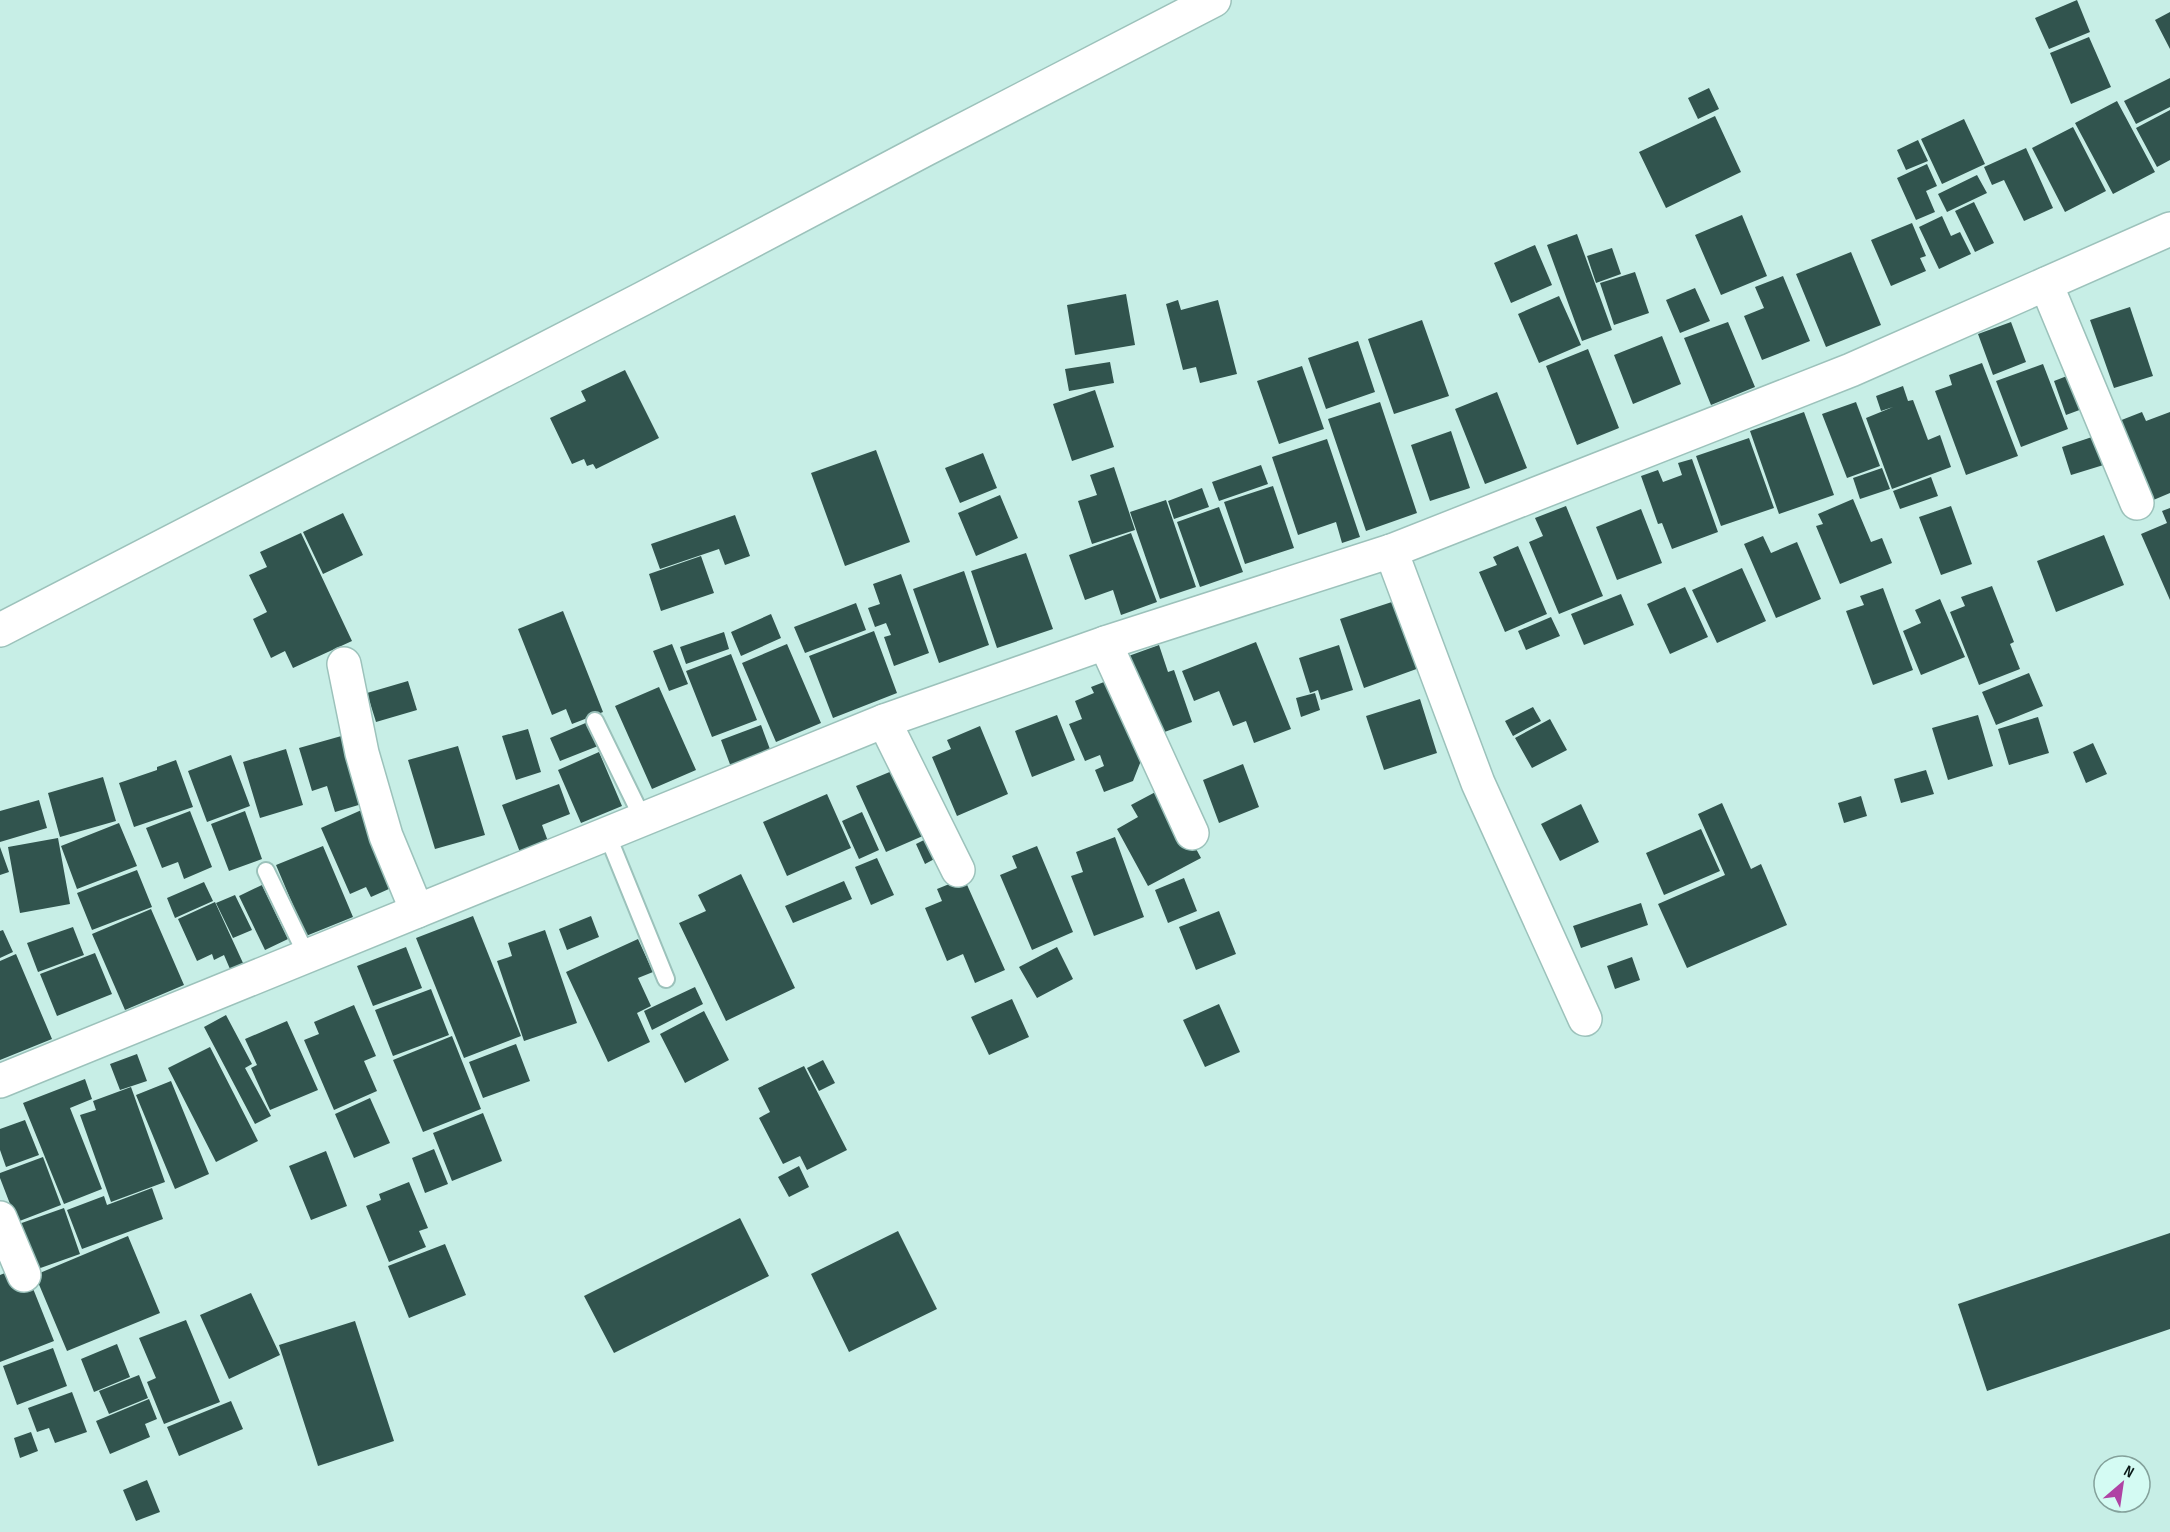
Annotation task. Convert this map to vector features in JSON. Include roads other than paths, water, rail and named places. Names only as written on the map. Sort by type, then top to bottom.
[{"type":"street","points":[[0,630],[642,299],[926,148],[1214,0]]},
{"type":"street","points":[[0,1081],[884,721],[1105,643],[1391,550],[1851,370],[2170,229]]},
{"type":"street","points":[[2046,284],[2137,503]]},
{"type":"street","points":[[1391,550],[1478,783],[1585,1019]]},
{"type":"street","points":[[1105,643],[1192,833]]},
{"type":"street","points":[[344,664],[362,753],[386,836],[417,911]]},
{"type":"street","points":[[884,721],[958,870]]},
{"type":"street","points":[[0,1218],[24,1275]]},
{"type":"lane","points":[[595,721],[643,819]]},
{"type":"lane","points":[[607,834],[666,979]]},
{"type":"lane","points":[[266,871],[307,956]]}]
